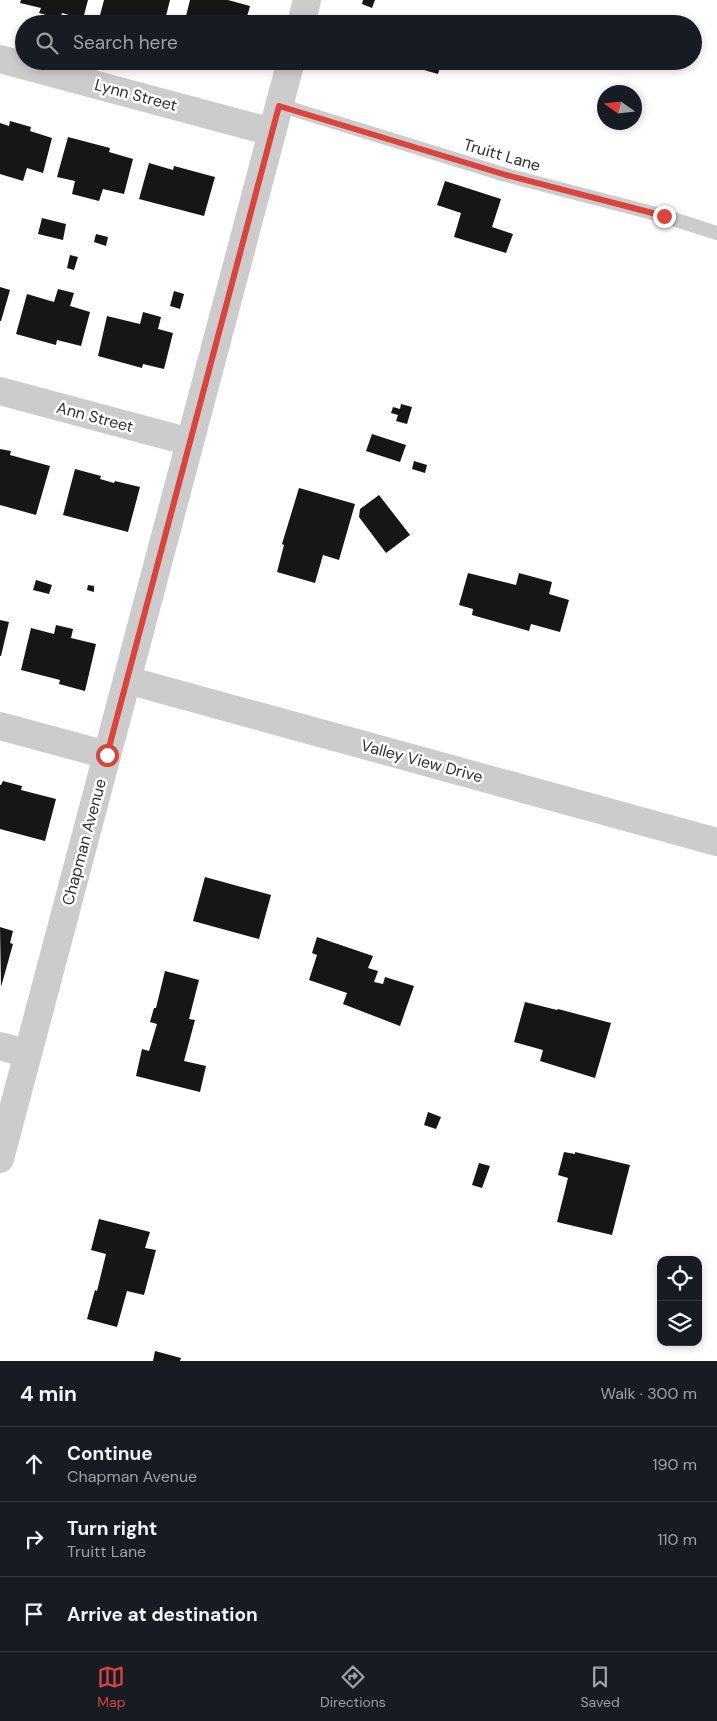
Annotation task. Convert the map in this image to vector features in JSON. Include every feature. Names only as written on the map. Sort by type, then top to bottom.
[{"type":"street","points":[[303,15],[307,0]]},
{"type":"street","name":"Lynn Street","points":[[0,59],[15,63]]},
{"type":"street","name":"Lynn Street","points":[[41,70],[272,132]]},
{"type":"street","name":"Chapman Avenue","points":[[0,1159],[289,70]]},
{"type":"street","name":"Ann Street","points":[[0,392],[190,442]]},
{"type":"street","name":"Valley View Drive","points":[[127,680],[717,842]]},
{"type":"street","points":[[0,726],[107,755]]},
{"type":"street","points":[[0,1046],[28,1054]]},
{"type":"lane","name":"Truitt Lane","points":[[279,106],[506,175],[664,216],[717,233]]},
{"type":"building","points":[[21,0],[88,0],[84,15],[62,13],[61,15],[46,15],[39,13],[41,8],[20,3]]},
{"type":"building","points":[[104,0],[170,0],[166,15],[100,15]]},
{"type":"building","points":[[190,0],[228,0],[250,6],[248,15],[186,15]]},
{"type":"building","points":[[363,0],[375,0],[372,8],[362,4]]},
{"type":"building","points":[[424,70],[439,70],[438,74]]},
{"type":"building","points":[[10,121],[31,127],[30,131],[52,138],[43,173],[27,168],[23,181],[0,174],[0,123],[9,126]]},
{"type":"building","points":[[68,137],[110,148],[109,152],[133,159],[124,194],[103,189],[99,201],[72,194],[75,181],[57,177]]},
{"type":"building","points":[[149,163],[173,170],[174,166],[215,177],[204,216],[139,199]]},
{"type":"building","points":[[445,181],[501,199],[492,227],[513,234],[506,253],[454,237],[461,213],[437,205]]},
{"type":"building","points":[[42,218],[66,224],[63,240],[38,234]]},
{"type":"building","points":[[96,234],[108,237],[106,246],[94,242]]},
{"type":"building","points":[[70,255],[78,257],[74,270],[67,268]]},
{"type":"building","points":[[0,287],[10,290],[1,321],[0,321]]},
{"type":"building","points":[[58,289],[74,293],[70,306],[90,312],[81,346],[57,340],[56,345],[16,334],[27,294],[54,302]]},
{"type":"building","points":[[174,291],[184,294],[180,309],[170,306]]},
{"type":"building","points":[[143,312],[161,317],[158,329],[173,333],[164,369],[143,364],[142,368],[98,356],[107,316],[140,324]]},
{"type":"building","points":[[401,404],[412,407],[407,424],[396,421],[398,415],[391,413],[393,407],[400,409]]},
{"type":"building","points":[[372,434],[406,445],[400,462],[366,451]]},
{"type":"building","points":[[0,449],[11,451],[10,455],[50,466],[36,515],[0,505]]},
{"type":"building","points":[[414,461],[427,465],[425,473],[412,469]]},
{"type":"building","points":[[75,469],[101,476],[100,479],[114,483],[115,481],[140,487],[128,532],[63,515]]},
{"type":"building","points":[[299,488],[355,504],[339,560],[323,555],[315,583],[277,572],[284,545],[282,544]]},
{"type":"building","points":[[379,495],[410,535],[386,553],[359,517],[360,509]]},
{"type":"building","points":[[468,573],[516,585],[519,573],[552,582],[549,594],[569,600],[560,632],[531,624],[529,631],[472,615],[473,609],[459,605]]},
{"type":"building","points":[[36,580],[52,585],[49,594],[33,590]]},
{"type":"building","points":[[88,585],[94,586],[94,592],[87,590]]},
{"type":"building","points":[[0,620],[9,622],[1,656],[0,656]]},
{"type":"building","points":[[56,625],[73,629],[71,638],[96,644],[85,691],[59,684],[60,680],[21,670],[31,628],[54,634]]},
{"type":"building","points":[[3,781],[22,786],[21,790],[56,799],[45,841],[0,829],[0,785]]},
{"type":"building","points":[[205,877],[271,895],[259,939],[193,921]]},
{"type":"building","points":[[0,927],[13,931],[10,943],[13,944],[1,987]]},
{"type":"building","points":[[317,937],[373,956],[368,968],[378,971],[374,982],[383,984],[385,977],[414,986],[400,1026],[343,1004],[347,993],[309,980],[317,955],[312,953]]},
{"type":"building","points":[[165,971],[199,980],[189,1019],[195,1020],[184,1061],[206,1066],[200,1092],[136,1076],[142,1049],[149,1051],[157,1024],[150,1022],[154,1008],[156,1008]]},
{"type":"building","points":[[525,1002],[611,1023],[595,1078],[540,1061],[543,1050],[514,1042]]},
{"type":"building","points":[[428,1112],[441,1117],[436,1129],[424,1125]]},
{"type":"building","points":[[564,1152],[575,1154],[575,1152],[630,1165],[612,1235],[557,1222],[568,1178],[558,1175]]},
{"type":"building","points":[[479,1163],[490,1166],[482,1188],[472,1185]]},
{"type":"building","points":[[99,1219],[150,1232],[145,1248],[156,1250],[144,1295],[127,1291],[117,1327],[87,1319],[95,1290],[97,1291],[106,1254],[91,1250]]},
{"type":"building","points":[[155,1351],[181,1358],[180,1361],[153,1361]]},
{"type":"route","points":[[107,755],[279,106],[506,175],[664,216]]}]
